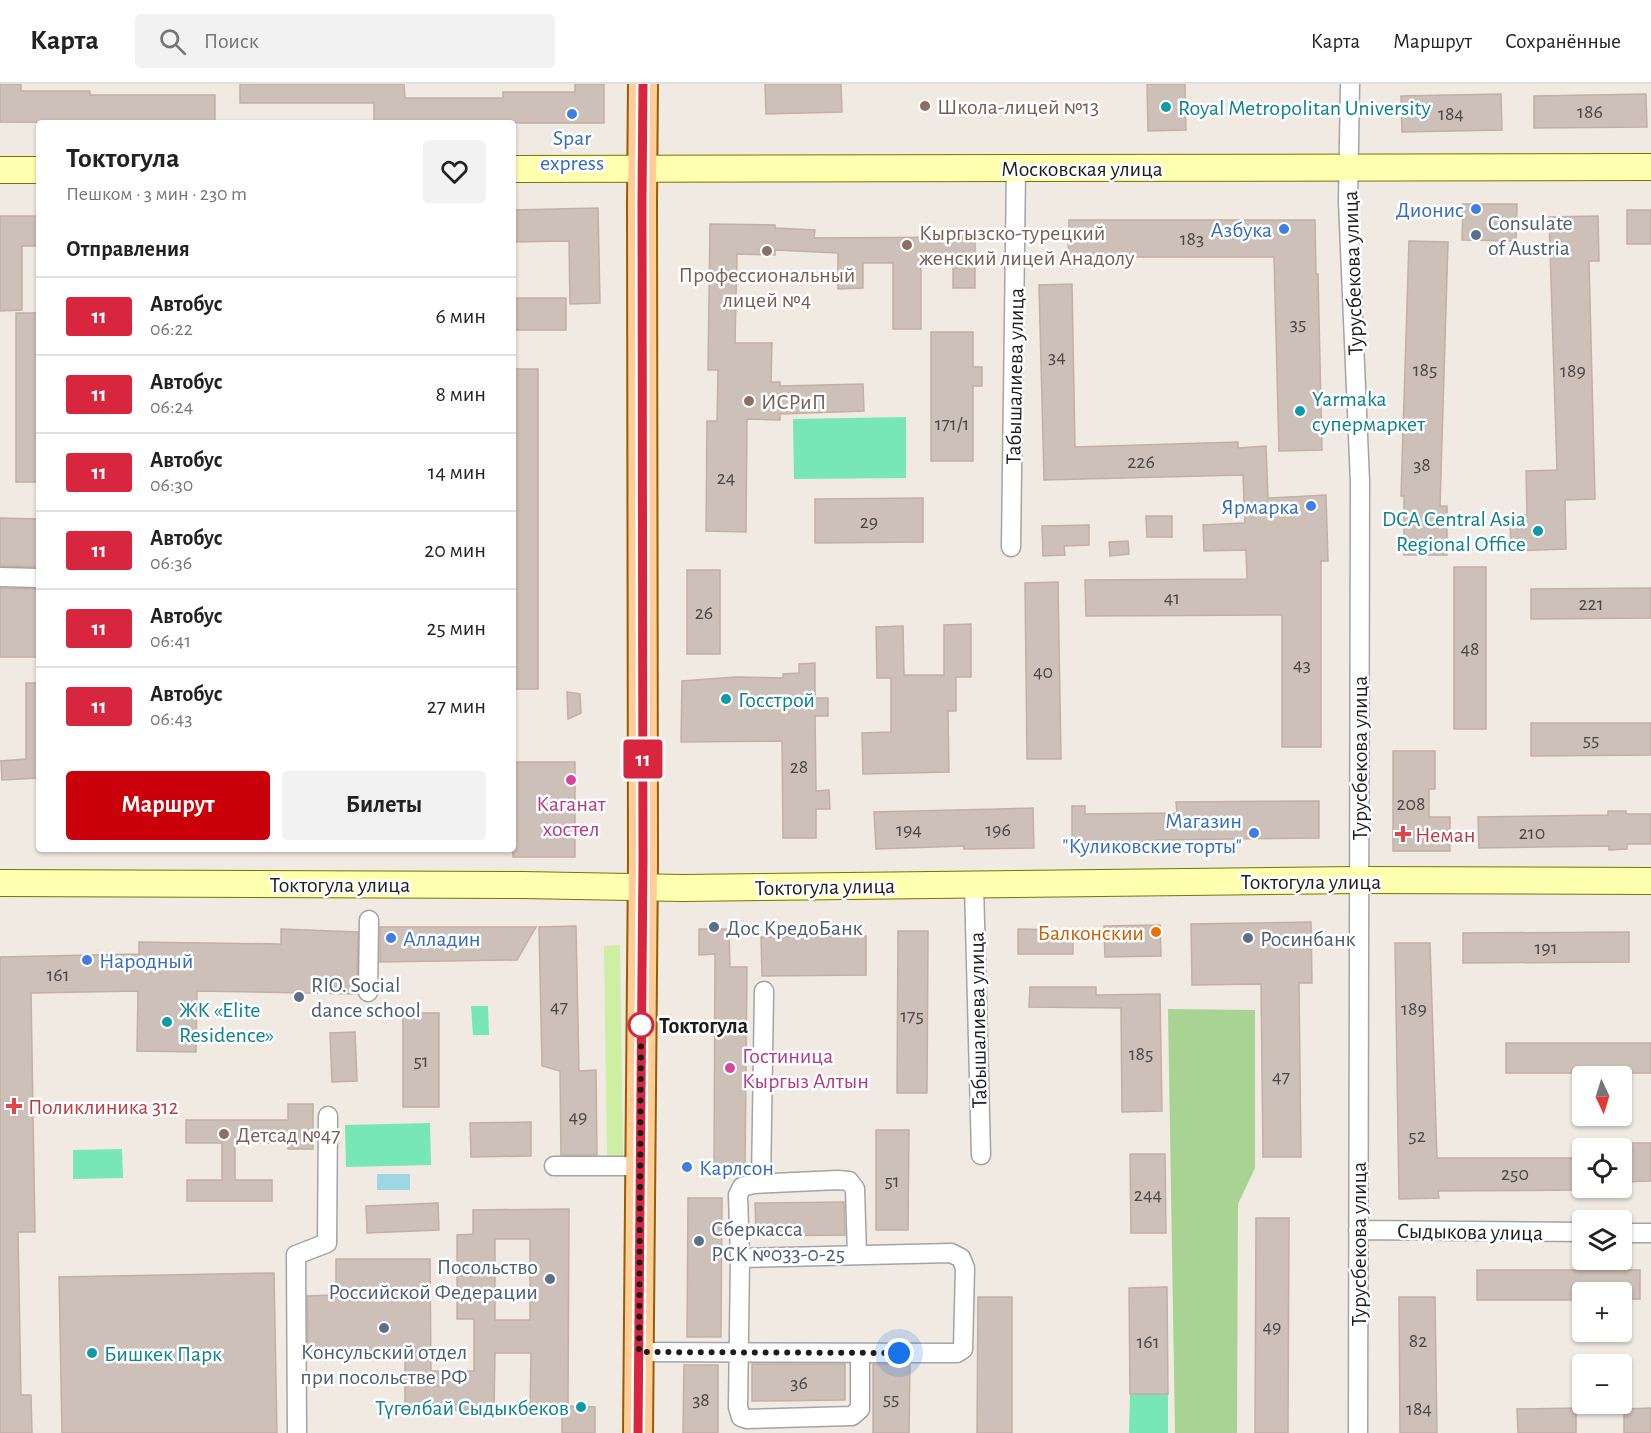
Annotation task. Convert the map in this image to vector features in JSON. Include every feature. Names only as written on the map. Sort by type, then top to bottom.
[{"type":"main road","points":[[638,1433],[642,888],[643,84]]},
{"type":"main road","name":"Московская улица","points":[[516,169],[1651,167]]},
{"type":"main road","points":[[0,170],[36,170]]},
{"type":"main road","name":"Токтогула улица","points":[[0,883],[523,885],[642,888],[1359,880],[1651,881]]},
{"type":"street","name":"Турусбекова улица","points":[[1350,84],[1348,202],[1360,482],[1358,1433]]},
{"type":"street","name":"Табышалиева улица","points":[[1011,547],[1016,169]]},
{"type":"street","points":[[0,577],[36,578]]},
{"type":"street","name":"Табышалиева улица","points":[[974,885],[981,1155]]},
{"type":"street","points":[[368,992],[369,920]]},
{"type":"street","points":[[761,1183],[764,991]]},
{"type":"street","points":[[297,1433],[296,1255],[327,1243],[328,1116]]},
{"type":"street","points":[[554,1166],[640,1166]]},
{"type":"street","points":[[857,1255],[855,1189],[849,1181],[761,1183],[742,1187],[738,1195],[740,1258],[738,1407],[741,1417],[747,1419],[852,1416],[860,1409],[860,1353]]},
{"type":"street","name":"Сыдыкова улица","points":[[1358,1230],[1572,1232]]},
{"type":"street","points":[[1632,1233],[1651,1233]]},
{"type":"street","points":[[639,1352],[957,1353],[963,1349],[965,1268],[961,1258],[951,1253],[740,1258]]},
{"type":"green space","points":[[906,417],[906,478],[794,479],[793,419]]},
{"type":"green space","points":[[620,945],[623,1156],[607,1156],[604,946]]},
{"type":"green space","points":[[471,1006],[488,1006],[489,1035],[473,1035]]},
{"type":"green space","points":[[1168,1009],[1255,1010],[1255,1168],[1238,1204],[1237,1433],[1175,1433]]},
{"type":"green space","points":[[430,1123],[431,1165],[346,1167],[345,1125]]},
{"type":"green space","points":[[122,1149],[123,1178],[73,1179],[73,1150]]},
{"type":"green space","points":[[1130,1394],[1168,1394],[1168,1433],[1129,1433]]},
{"type":"water","points":[[377,1174],[410,1174],[410,1190],[377,1190]]},
{"type":"building","points":[[0,84],[21,84],[21,91],[90,91],[90,95],[215,95],[215,120],[0,122]]},
{"type":"building","points":[[240,84],[404,84],[405,98],[503,98],[503,92],[575,92],[575,84],[604,84],[604,123],[516,123],[516,120],[374,120],[374,103],[240,103]]},
{"type":"building","points":[[765,84],[841,84],[842,112],[766,114]]},
{"type":"building","name":"Royal Metropolitan University","points":[[1147,84],[1185,84],[1186,130],[1148,131]]},
{"type":"building","points":[[1501,94],[1502,130],[1402,132],[1401,96]]},
{"type":"building","points":[[1646,94],[1647,127],[1534,128],[1534,96]]},
{"type":"building","points":[[1463,204],[1517,204],[1516,241],[1462,240]]},
{"type":"building","points":[[598,208],[600,303],[570,304],[569,241],[516,242],[516,210]]},
{"type":"building","points":[[1627,210],[1651,210],[1651,244],[1627,244]]},
{"type":"building","points":[[0,216],[36,216],[36,246],[22,246],[22,310],[0,311]]},
{"type":"building","points":[[1598,216],[1599,261],[1589,261],[1595,499],[1565,500],[1566,549],[1511,551],[1510,516],[1527,515],[1526,471],[1557,470],[1549,217]]},
{"type":"building","points":[[1069,220],[1315,220],[1322,450],[1279,451],[1274,257],[1068,257]]},
{"type":"building","points":[[710,224],[775,225],[775,228],[815,230],[814,238],[975,237],[975,288],[953,288],[953,264],[921,264],[921,329],[893,329],[893,263],[863,263],[863,288],[838,289],[838,253],[775,250],[775,255],[737,254],[735,343],[772,343],[771,382],[780,382],[780,386],[863,384],[864,411],[780,414],[780,420],[747,419],[746,532],[706,531],[707,421],[717,421],[718,370],[708,370]]},
{"type":"building","points":[[1409,241],[1448,242],[1440,506],[1447,506],[1447,555],[1404,555],[1404,496],[1401,496]]},
{"type":"building","points":[[1072,284],[1075,447],[1238,442],[1238,448],[1266,446],[1268,498],[1326,495],[1328,561],[1321,561],[1321,747],[1282,747],[1282,615],[1086,616],[1085,580],[1247,579],[1246,550],[1204,551],[1203,525],[1245,523],[1243,475],[1044,480],[1039,285]]},
{"type":"building","points":[[516,298],[566,298],[566,330],[516,330]]},
{"type":"building","points":[[16,313],[36,313],[36,482],[16,482]]},
{"type":"building","points":[[931,332],[973,332],[973,367],[982,367],[982,386],[973,386],[973,461],[931,461]]},
{"type":"building","points":[[516,369],[538,369],[538,689],[516,689]]},
{"type":"building","points":[[923,498],[923,542],[815,543],[815,499]]},
{"type":"building","points":[[1146,516],[1172,516],[1172,537],[1147,537]]},
{"type":"building","points":[[0,518],[36,519],[36,567],[0,566]]},
{"type":"building","points":[[1089,525],[1089,545],[1064,546],[1065,555],[1043,556],[1042,526]]},
{"type":"building","points":[[1128,541],[1129,554],[1110,556],[1109,542]]},
{"type":"building","points":[[1454,567],[1486,567],[1486,729],[1454,729]]},
{"type":"building","points":[[687,570],[720,570],[720,654],[687,654]]},
{"type":"building","points":[[1058,582],[1061,759],[1027,759],[1025,583]]},
{"type":"building","points":[[0,588],[36,589],[36,657],[0,657]]},
{"type":"building","points":[[1651,588],[1651,618],[1531,619],[1531,589]]},
{"type":"building","points":[[971,624],[971,677],[956,677],[956,711],[948,711],[949,772],[863,774],[862,733],[891,732],[891,678],[877,678],[876,627],[903,626],[904,675],[944,675],[944,625]]},
{"type":"building","points":[[815,663],[815,698],[828,698],[828,716],[815,716],[816,791],[829,790],[830,809],[816,809],[816,838],[783,838],[782,741],[681,742],[682,681],[736,677],[783,678],[783,674],[799,673],[799,664]]},
{"type":"building","points":[[26,683],[36,683],[36,778],[2,780],[1,761],[26,759]]},
{"type":"building","points":[[567,692],[580,694],[581,713],[568,719]]},
{"type":"building","points":[[1531,723],[1651,723],[1651,755],[1531,756]]},
{"type":"building","points":[[1393,751],[1435,751],[1435,789],[1429,789],[1429,817],[1450,817],[1450,851],[1393,851]]},
{"type":"building","points":[[516,762],[575,762],[575,857],[513,857],[513,852],[516,852]]},
{"type":"building","points":[[1319,801],[1319,838],[1154,840],[1154,844],[1072,844],[1072,806],[1085,806],[1085,814],[1177,813],[1176,802]]},
{"type":"building","points":[[1033,808],[1034,848],[964,849],[964,846],[876,849],[874,812]]},
{"type":"building","points":[[1608,811],[1651,814],[1651,844],[1627,844],[1627,849],[1609,850],[1609,846],[1479,848],[1478,817],[1608,815]]},
{"type":"building","points":[[1311,922],[1312,983],[1299,983],[1301,1157],[1263,1157],[1261,984],[1192,985],[1191,924]]},
{"type":"building","points":[[1160,925],[1161,956],[1105,957],[1104,926]]},
{"type":"building","points":[[576,926],[579,1071],[596,1070],[597,1155],[561,1155],[560,1071],[542,1066],[539,927]]},
{"type":"building","points":[[380,927],[536,927],[517,960],[380,962]]},
{"type":"building","points":[[281,929],[358,932],[357,994],[197,991],[196,1052],[137,1051],[138,991],[31,993],[35,1232],[18,1232],[21,1395],[31,1395],[32,1433],[0,1433],[0,957],[139,954],[139,942],[281,944]]},
{"type":"building","name":"Гостиница Кыргыз Алтын","points":[[699,929],[729,929],[730,967],[747,967],[745,1170],[714,1170],[715,954],[699,955]]},
{"type":"building","points":[[1018,929],[1073,930],[1073,954],[1018,954]]},
{"type":"building","points":[[898,931],[928,931],[927,1093],[897,1093]]},
{"type":"building","points":[[1629,932],[1629,962],[1463,963],[1463,933]]},
{"type":"building","points":[[866,936],[866,975],[762,976],[761,937]]},
{"type":"building","points":[[1395,943],[1430,943],[1437,1158],[1572,1158],[1572,1190],[1438,1191],[1439,1198],[1399,1199]]},
{"type":"building","points":[[1030,987],[1096,987],[1096,995],[1160,994],[1162,1111],[1122,1112],[1121,1008],[1029,1007]]},
{"type":"building","points":[[403,1013],[439,1013],[439,1107],[403,1107]]},
{"type":"building","points":[[355,1032],[357,1081],[332,1082],[330,1033]]},
{"type":"building","points":[[1506,1043],[1651,1043],[1651,1073],[1632,1073],[1632,1066],[1572,1066],[1572,1073],[1506,1073]]},
{"type":"building","points":[[288,1104],[313,1104],[313,1149],[288,1149],[288,1143],[235,1143],[235,1180],[272,1180],[272,1201],[187,1201],[187,1180],[222,1180],[222,1143],[186,1143],[186,1120],[288,1120]]},
{"type":"building","points":[[531,1122],[531,1156],[471,1157],[470,1123]]},
{"type":"building","points":[[876,1130],[909,1130],[908,1230],[876,1230]]},
{"type":"building","points":[[1632,1143],[1651,1143],[1651,1181],[1632,1182]]},
{"type":"building","points":[[1130,1154],[1165,1154],[1166,1233],[1131,1233]]},
{"type":"building","points":[[688,1198],[722,1198],[721,1337],[687,1337]]},
{"type":"building","points":[[844,1202],[845,1235],[756,1236],[755,1203]]},
{"type":"building","points":[[438,1203],[439,1230],[367,1233],[366,1206]]},
{"type":"building","points":[[569,1209],[568,1406],[595,1407],[595,1433],[562,1433],[562,1406],[530,1406],[531,1353],[495,1353],[494,1410],[405,1410],[405,1352],[321,1352],[321,1358],[308,1358],[307,1296],[336,1295],[336,1259],[430,1259],[431,1371],[474,1371],[474,1319],[457,1319],[457,1235],[473,1234],[473,1210]],"holes":[[[495,1239],[530,1239],[530,1320],[495,1320]]]},
{"type":"building","points":[[1256,1218],[1289,1218],[1288,1433],[1255,1433]]},
{"type":"building","points":[[1477,1270],[1640,1270],[1640,1299],[1632,1299],[1632,1282],[1572,1282],[1572,1300],[1477,1300]]},
{"type":"building","points":[[274,1273],[277,1433],[62,1433],[59,1277]]},
{"type":"building","points":[[1167,1287],[1168,1394],[1130,1394],[1129,1288]]},
{"type":"building","points":[[978,1297],[1012,1297],[1012,1433],[977,1433]]},
{"type":"building","points":[[1399,1297],[1435,1297],[1437,1433],[1400,1433]]},
{"type":"building","points":[[752,1364],[845,1364],[845,1400],[752,1401]]},
{"type":"building","points":[[873,1364],[910,1364],[909,1433],[873,1433]]},
{"type":"building","points":[[684,1365],[718,1365],[718,1433],[683,1433]]},
{"type":"building","points":[[1572,1408],[1572,1414],[1576,1414],[1576,1433],[1518,1433],[1517,1409]]},
{"type":"building","points":[[1651,1408],[1651,1433],[1624,1433],[1624,1414],[1632,1414],[1632,1409]]},
{"type":"bus line","name":"11","points":[[638,1433],[643,861],[643,84]]},
{"type":"place","name":"Школа-лицей №13","points":[[925,106]]},
{"type":"place","name":"Royal Metropolitan University","points":[[1166,107]]},
{"type":"place","name":"Spar express","points":[[572,114]]},
{"type":"place","name":"Дионис","points":[[1476,209]]},
{"type":"place","name":"Азбука","points":[[1284,229]]},
{"type":"place","name":"Consulate of Austria","points":[[1476,235]]},
{"type":"place","name":"Кыргызско-турецкий женский лицей Анадолу","points":[[907,245]]},
{"type":"place","name":"Профессиональный лицей №4","points":[[767,251]]},
{"type":"place","name":"ИСРиП","points":[[749,401]]},
{"type":"place","name":"Yarmaka супермаркет","points":[[1300,411]]},
{"type":"place","name":"Ярмарка","points":[[1311,506]]},
{"type":"place","name":"DCA Central Asia Regional Office","points":[[1538,531]]},
{"type":"place","name":"Госстрой","points":[[726,699]]},
{"type":"place","name":"Каганат хостел","points":[[571,780]]},
{"type":"place","name":"Магазин \"Куликовские торты\"","points":[[1254,833]]},
{"type":"place","name":"Неман","points":[[1403,834]]},
{"type":"place","name":"Дос КредоБанк","points":[[714,927]]},
{"type":"place","name":"Балконскии","points":[[1156,932]]},
{"type":"place","name":"Алладин","points":[[391,938]]},
{"type":"place","name":"Росинбанк","points":[[1248,938]]},
{"type":"place","name":"Народный","points":[[87,960]]},
{"type":"place","name":"RIO. Social dance school","points":[[299,997]]},
{"type":"place","name":"ЖК «Elite Residence»","points":[[167,1022]]},
{"type":"place","name":"Токтогула","points":[[641,1025]]},
{"type":"place","name":"Гостиница Кыргыз Алтын","points":[[730,1068]]},
{"type":"place","name":"Поликлиника 312","points":[[14,1106]]},
{"type":"place","name":"Детсад №47","points":[[224,1134]]},
{"type":"place","name":"Карлсон","points":[[687,1167]]},
{"type":"place","name":"Сберкасса РСК №033-0-25","points":[[699,1241]]},
{"type":"place","name":"Посольство Российской Федерации","points":[[550,1279]]},
{"type":"place","name":"Консульский отдел при посольстве РФ","points":[[384,1328]]},
{"type":"place","name":"Бишкек Парк","points":[[92,1353]]},
{"type":"place","name":"Түгөлбай Сыдыкбеков","points":[[581,1407]]},
{"type":"route","points":[[641,1025],[639,1352],[899,1353]]}]
